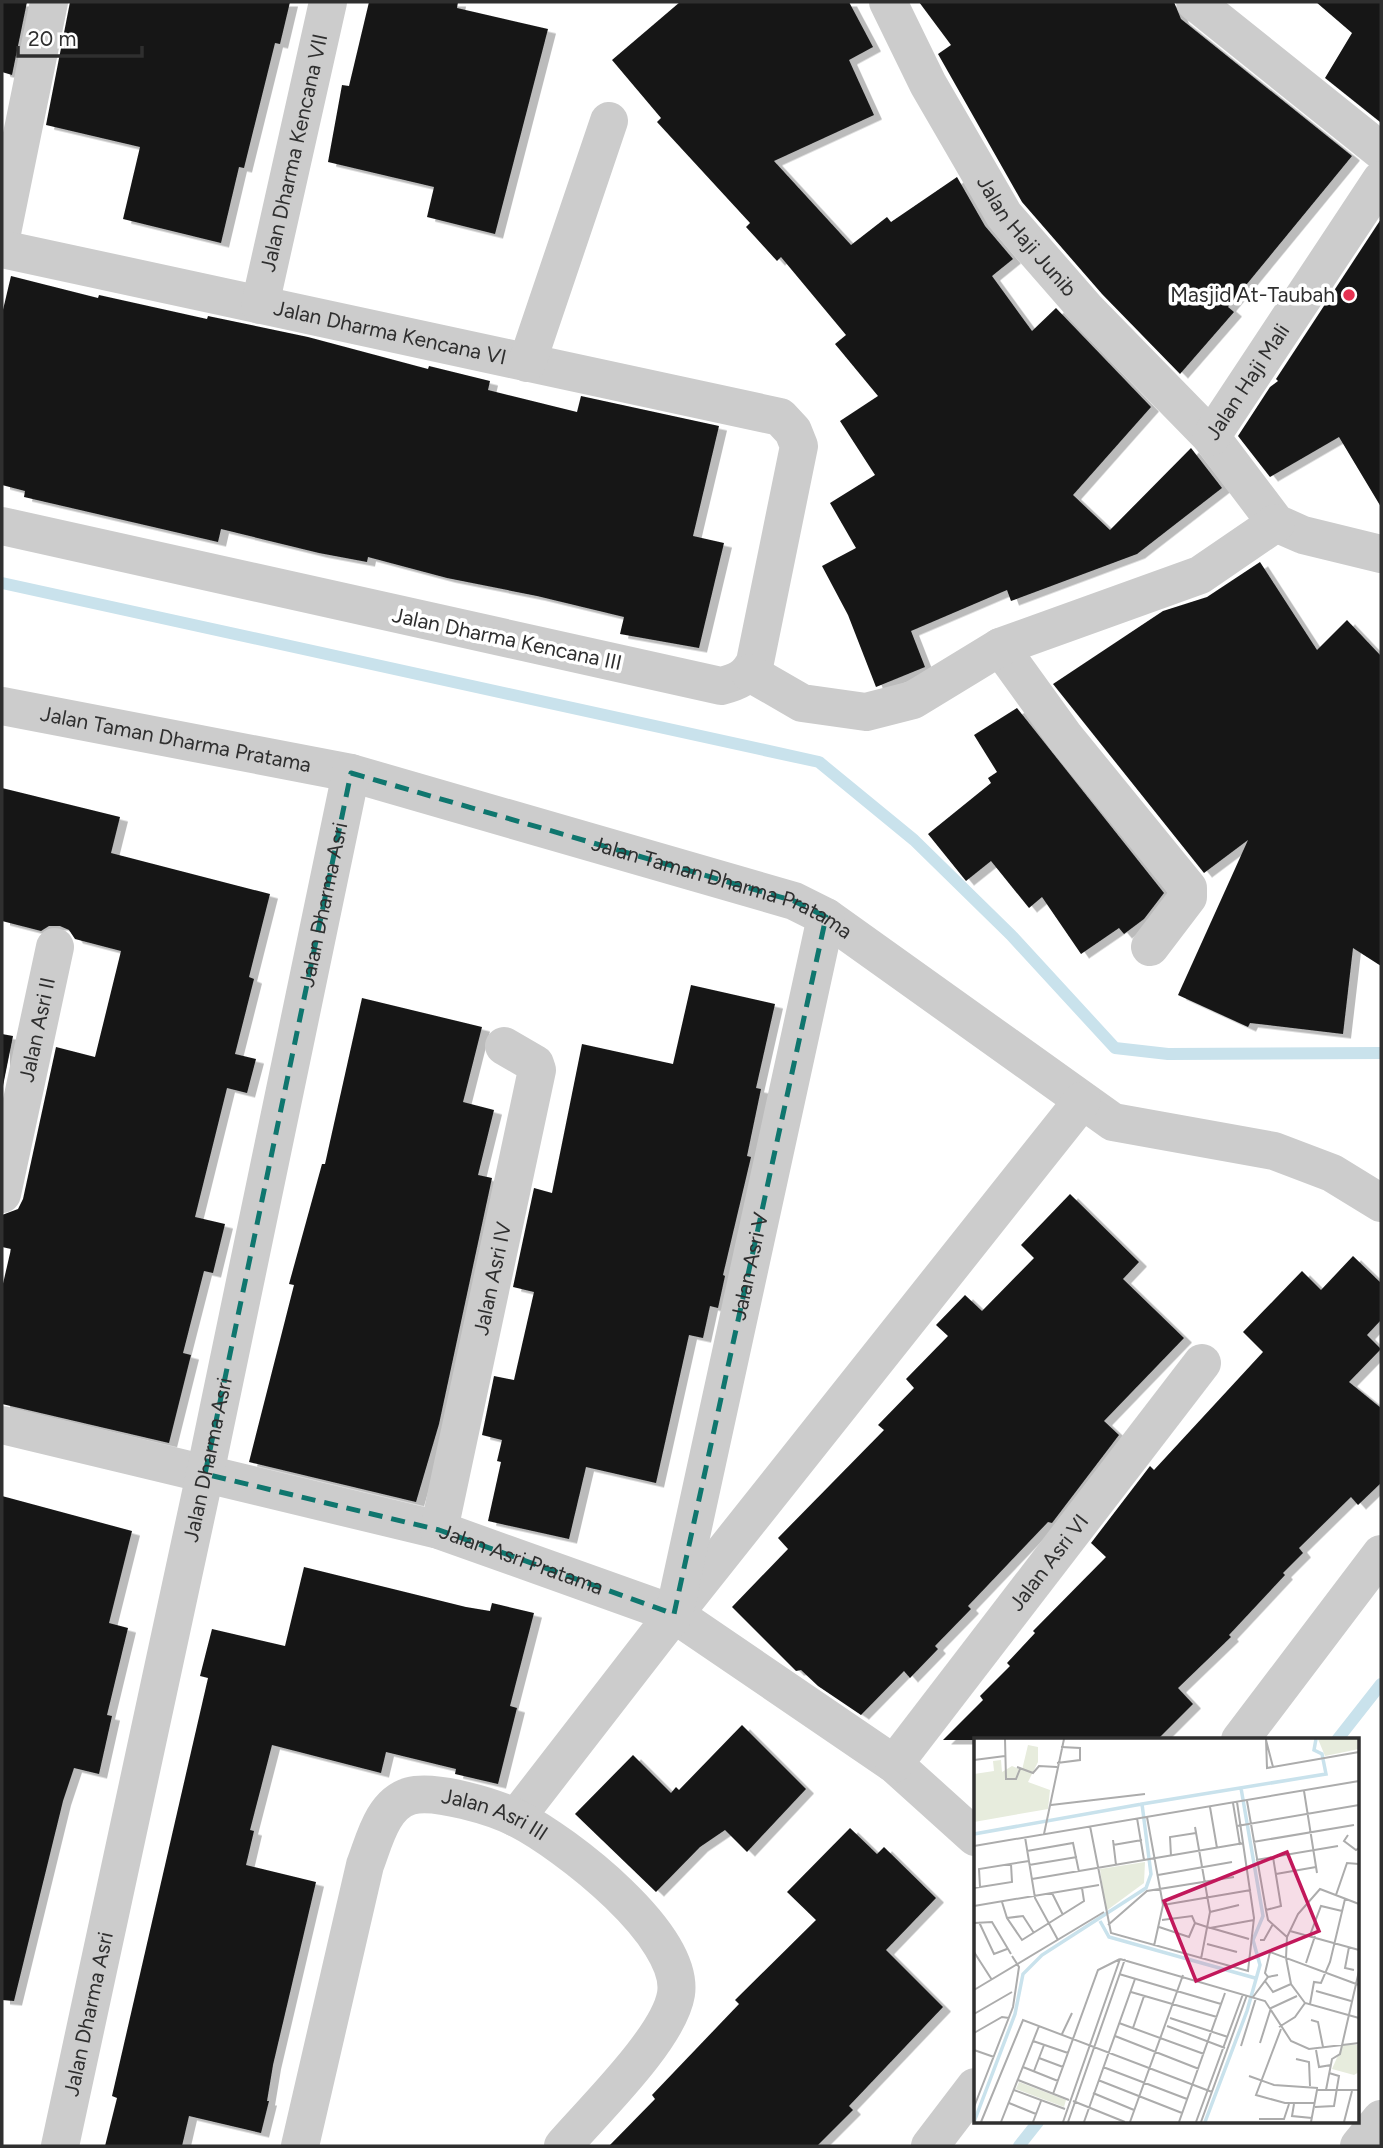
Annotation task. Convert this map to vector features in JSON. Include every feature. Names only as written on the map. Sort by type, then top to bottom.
[{"type":"street","points":[[2,233],[49,2]]},
{"type":"street","name":"Jalan Dharma Kencana VII","points":[[260,305],[328,2]]},
{"type":"street","name":"Jalan Haji Junib","points":[[888,2],[928,84],[1004,215],[1086,309],[1211,437]]},
{"type":"street","points":[[1195,2],[1381,151]]},
{"type":"street","points":[[527,363],[609,121]]},
{"type":"street","name":"Jalan Haji Mali","points":[[1276,523],[1211,437],[1381,180]]},
{"type":"street","name":"Jalan Dharma Kencana VI","points":[[2,249],[780,417],[793,432],[799,446],[760,645],[750,673]]},
{"type":"street","points":[[750,673],[802,703],[866,712],[913,700],[1000,647],[1200,575],[1276,523],[1303,535],[1381,554]]},
{"type":"street","name":"Jalan Dharma Kencana III","points":[[2,526],[721,686],[736,683],[750,673]]},
{"type":"street","points":[[1000,647],[1065,737],[1188,888],[1188,897],[1150,947]]},
{"type":"street","name":"Jalan Taman Dharma Pratama","points":[[2,706],[351,773],[794,901],[826,917],[1114,1122],[1274,1151],[1332,1173],[1381,1203]]},
{"type":"street","name":"Jalan Dharma Asri","points":[[60,2146],[205,1474],[351,773]]},
{"type":"street","name":"Jalan Asri V","points":[[674,1614],[826,917]]},
{"type":"street","name":"Jalan Asri II","points":[[2,1194],[55,947]]},
{"type":"street","name":"Jalan Asri IV","points":[[439,1530],[537,1070],[535,1064],[504,1046]]},
{"type":"street","name":"Jalan Asri V","points":[[516,1818],[674,1614],[1082,1101]]},
{"type":"street","name":"Jalan Asri VI","points":[[894,1764],[1202,1363]]},
{"type":"street","name":"Jalan Asri Pratama","points":[[2,1425],[439,1530],[674,1614],[894,1764],[974,1836]]},
{"type":"street","points":[[1242,1738],[1381,1554]]},
{"type":"street","name":"Jalan Asri III","points":[[300,2146],[365,1865],[381,1824],[397,1804],[409,1796],[435,1794],[516,1818],[579,1858],[615,1890],[660,1943],[674,1968],[677,1992],[670,2014],[660,2031],[563,2146]]},
{"type":"street","points":[[930,2146],[974,2088]]},
{"type":"street","points":[[1359,2146],[1381,2119]]},
{"type":"highlighted area","points":[[351,773],[794,901],[826,917],[674,1614],[439,1530],[205,1474]]},
{"type":"building","points":[[2,2],[27,2],[12,75],[2,72]]},
{"type":"building","points":[[70,2],[290,2],[280,44],[275,43],[244,168],[239,167],[221,243],[123,219],[140,147],[46,125]]},
{"type":"building","points":[[369,2],[458,2],[457,8],[548,29],[495,234],[427,217],[434,187],[328,162],[342,85],[349,86]]},
{"type":"building","points":[[680,2],[849,2],[873,47],[849,60],[874,115],[774,161],[851,245],[887,217],[891,222],[957,177],[985,226],[1013,259],[992,276],[1032,331],[1056,308],[1151,407],[1073,495],[1110,530],[1191,448],[1222,488],[1137,554],[1011,601],[1007,590],[911,631],[925,667],[876,687],[848,615],[822,566],[856,548],[830,503],[875,475],[840,421],[878,396],[835,344],[846,335],[781,257],[777,261],[746,227],[750,223],[657,122],[661,118],[612,60]]},
{"type":"building","points":[[919,2],[1174,2],[1181,19],[1352,156],[1228,307],[1234,312],[1180,374],[1102,294],[1022,202],[938,54],[951,45]]},
{"type":"building","points":[[1316,2],[1381,2],[1380,122],[1325,78],[1352,33]]},
{"type":"building","points":[[1381,219],[1381,507],[1339,437],[1270,477],[1238,436],[1270,387],[1278,381],[1276,379]]},
{"type":"building","points":[[11,276],[98,298],[99,295],[207,319],[208,316],[308,337],[428,369],[429,366],[490,381],[488,390],[577,412],[581,396],[719,426],[693,536],[724,543],[699,648],[620,634],[624,617],[447,578],[368,557],[367,562],[319,553],[221,529],[218,542],[24,497],[25,491],[2,485],[2,314]]},
{"type":"building","points":[[1260,562],[1317,650],[1347,620],[1381,656],[1381,966],[1353,948],[1343,1034],[1250,1023],[1248,1027],[1178,995],[1248,840],[1204,873],[1053,684],[1163,611],[1207,597]]},
{"type":"building","points":[[1017,708],[1164,893],[1144,919],[1124,934],[1119,928],[1081,954],[1042,897],[1029,908],[991,861],[966,881],[928,834],[991,783],[988,778],[997,772],[974,735]]},
{"type":"building","points":[[2,788],[120,817],[111,853],[270,894],[249,977],[254,979],[235,1054],[256,1059],[247,1093],[227,1088],[195,1217],[225,1224],[213,1273],[204,1271],[183,1353],[191,1355],[169,1443],[2,1404],[2,1288],[11,1249],[2,1247],[2,1215],[18,1209],[23,1199],[56,1047],[95,1057],[121,951],[75,939],[69,930],[60,926],[49,926],[41,931],[2,921]]},
{"type":"building","points":[[691,985],[775,1004],[756,1088],[761,1089],[747,1156],[751,1157],[723,1275],[725,1276],[718,1308],[710,1306],[703,1338],[689,1335],[656,1483],[586,1467],[569,1539],[488,1521],[501,1462],[497,1461],[502,1440],[482,1435],[494,1376],[514,1380],[534,1292],[513,1287],[534,1188],[552,1193],[582,1044],[673,1064]]},
{"type":"building","points":[[362,998],[482,1027],[463,1102],[494,1110],[478,1175],[492,1178],[439,1424],[416,1502],[249,1462],[294,1285],[289,1284],[322,1164],[325,1164]]},
{"type":"building","points":[[2,1034],[13,1036],[2,1091]]},
{"type":"building","points":[[1070,1194],[1139,1262],[1123,1279],[1184,1338],[1104,1421],[1119,1435],[1052,1523],[1048,1522],[968,1606],[971,1609],[935,1646],[938,1649],[910,1678],[904,1671],[861,1715],[818,1686],[801,1670],[796,1671],[732,1607],[788,1549],[778,1538],[884,1430],[878,1425],[914,1388],[906,1379],[948,1336],[936,1325],[965,1295],[982,1311],[1034,1258],[1021,1245]]},
{"type":"building","points":[[1353,1256],[1381,1283],[1381,1320],[1367,1335],[1381,1349],[1349,1382],[1381,1408],[1381,1483],[1358,1505],[1351,1497],[1299,1548],[1303,1553],[1283,1573],[1285,1575],[1229,1635],[1231,1637],[1178,1688],[1193,1704],[1159,1738],[943,1740],[983,1700],[980,1696],[1010,1666],[1007,1663],[1035,1633],[1033,1631],[1106,1557],[1091,1543],[1150,1466],[1154,1470],[1263,1352],[1243,1332],[1302,1271],[1321,1290]]},
{"type":"building","points":[[2,1496],[132,1531],[109,1623],[128,1628],[107,1715],[112,1716],[99,1774],[74,1768],[63,1801],[14,2001],[2,2000]]},
{"type":"building","points":[[304,1567],[466,1607],[490,1611],[492,1603],[534,1613],[510,1706],[517,1708],[498,1784],[455,1774],[456,1769],[386,1752],[381,1773],[272,1745],[250,1830],[254,1831],[246,1865],[316,1882],[273,2065],[269,2101],[261,2133],[189,2116],[182,2146],[105,2146],[117,2098],[112,2096],[208,1678],[200,1676],[212,1629],[285,1646]]},
{"type":"building","points":[[742,1725],[806,1789],[747,1852],[725,1830],[700,1847],[656,1892],[575,1814],[633,1755],[671,1793],[676,1787],[679,1790]]},
{"type":"building","points":[[850,1828],[877,1854],[884,1847],[936,1898],[886,1950],[943,2007],[849,2106],[853,2110],[817,2146],[609,2146],[655,2099],[652,2095],[739,2004],[735,2000],[816,1920],[787,1892]]},
{"type":"waterway","points":[[2,583],[819,762],[914,840],[1011,935],[1115,1048],[1168,1054],[1381,1053]]},
{"type":"waterway","points":[[1339,1738],[1381,1684]]},
{"type":"waterway","points":[[1019,2146],[1036,2124]]},
{"type":"place","name":"Masjid At-Taubah","points":[[1349,295]]}]
